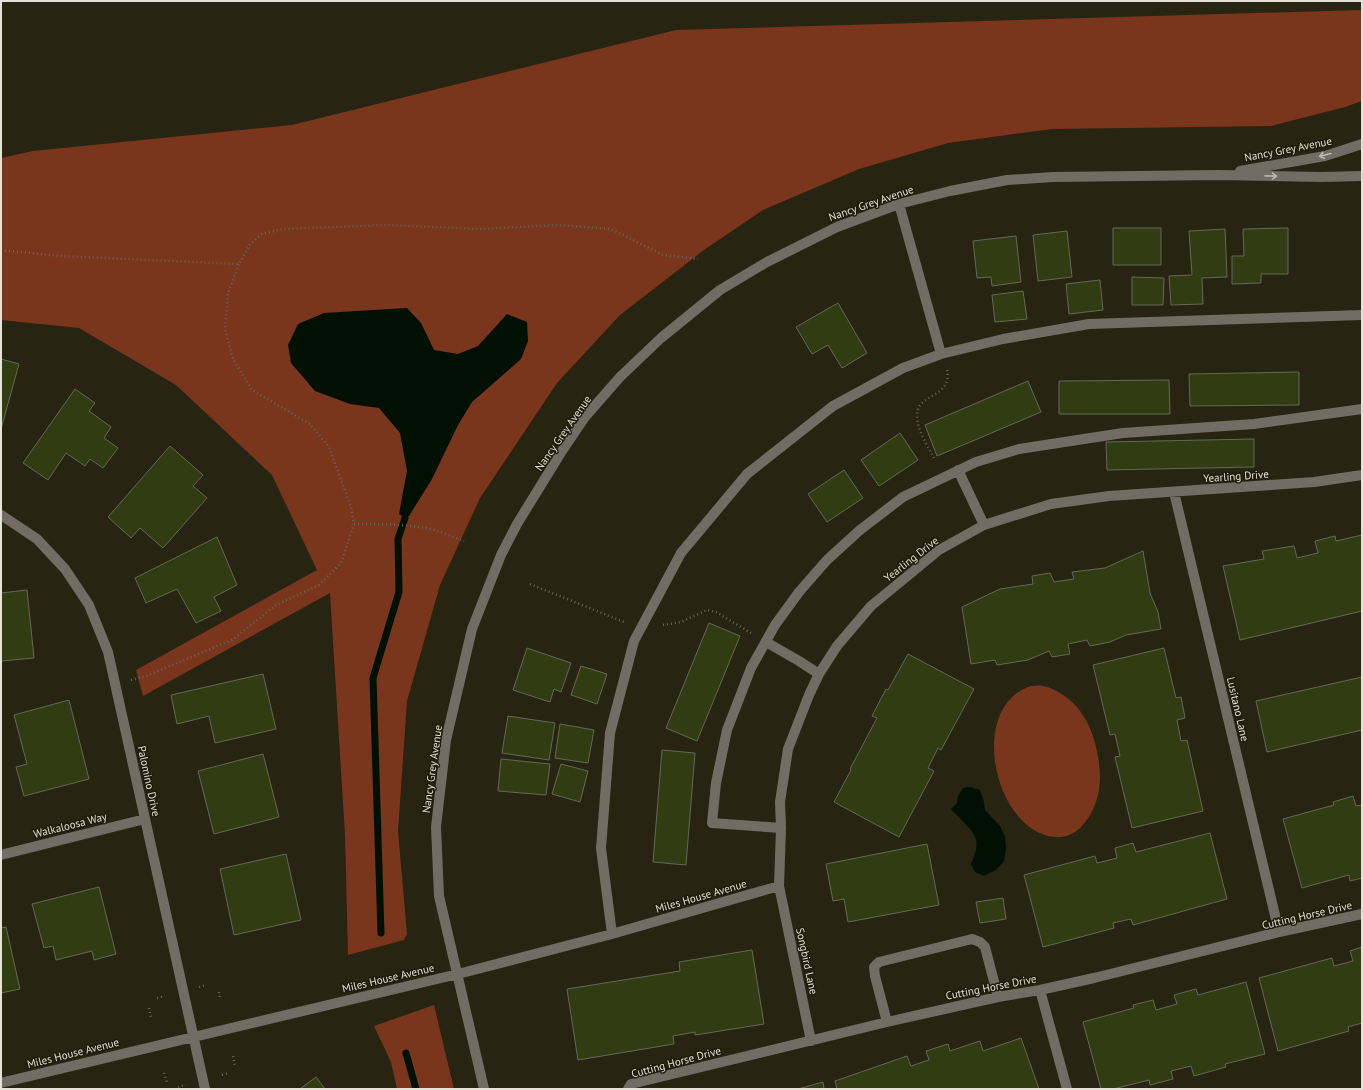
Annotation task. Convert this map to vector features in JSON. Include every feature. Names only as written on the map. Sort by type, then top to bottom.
[{"type":"street","name":"Nancy Grey Avenue","points":[[1218,175],[1325,156],[1362,144]]},
{"type":"street","name":"Nancy Grey Avenue","points":[[484,1089],[440,896],[436,827],[446,740],[472,629],[501,555],[517,524],[562,450],[585,417],[620,377],[661,338],[720,290],[768,262],[837,226],[899,204],[950,191],[1007,180],[1053,177],[1104,175],[1362,176]]},
{"type":"street","points":[[899,204],[941,354]]},
{"type":"street","points":[[612,934],[601,848],[610,733],[634,641],[681,553],[747,474],[833,406],[903,368],[941,354],[1003,338],[1089,324],[1362,315]]},
{"type":"street","points":[[781,828],[712,823],[716,783],[727,730],[751,668],[775,626],[799,592],[827,560],[860,530],[903,497],[976,462],[1019,449],[1123,433],[1254,424],[1362,409]]},
{"type":"street","points":[[958,470],[984,525]]},
{"type":"street","name":"Yearling Drive","points":[[779,886],[781,828],[780,802],[788,750],[809,695],[819,674],[837,646],[871,606],[939,550],[984,525],[1051,504],[1109,496],[1314,482],[1362,475]]},
{"type":"street","name":"Lusitano Lane","points":[[1174,492],[1279,932]]},
{"type":"street","name":"Palomino Drive","points":[[1,515],[36,539],[65,569],[89,605],[108,652],[204,1089]]},
{"type":"street","points":[[766,642],[819,674]]},
{"type":"street","name":"Walkaloosa Way","points":[[1,855],[145,819]]},
{"type":"street","name":"Miles House Avenue","points":[[1,1083],[458,974],[612,934],[779,886]]},
{"type":"street","name":"Songbird Lane","points":[[779,886],[811,1041]]},
{"type":"street","name":"Cutting Horse Drive","points":[[628,1089],[631,1084],[887,1022],[998,997],[1040,990],[1094,978],[1279,932],[1362,914]]},
{"type":"street","points":[[887,1022],[875,976],[874,968],[879,962],[972,939],[980,942],[985,947],[998,997]]},
{"type":"street","points":[[1040,990],[1067,1089]]},
{"type":"path","points":[[116,684],[146,676],[232,640],[276,606],[319,585],[341,563],[354,524],[351,508],[329,447],[310,424],[252,390],[233,359],[225,329],[228,292],[239,264],[250,244],[262,234],[283,229],[386,225],[481,229],[559,225],[611,229],[662,255],[698,258]]},
{"type":"path","points":[[1,250],[60,256],[239,264]]},
{"type":"path","points":[[934,458],[920,431],[917,414],[919,406],[926,399],[939,392],[948,378],[947,370],[941,354]]},
{"type":"path","points":[[354,524],[410,526],[433,530],[464,541]]},
{"type":"path","points":[[198,987],[206,985]]},
{"type":"path","points":[[219,992],[220,1000]]},
{"type":"path","points":[[157,998],[165,996]]},
{"type":"path","points":[[149,1008],[151,1018]]},
{"type":"path","points":[[233,1056],[235,1066]]},
{"type":"path","points":[[164,1072],[167,1082]]},
{"type":"path","points":[[222,1075],[228,1073]]},
{"type":"path","points":[[178,1087],[186,1085]]},
{"type":"shaded area","points":[[1362,10],[1362,101],[1345,107],[1271,126],[1052,129],[948,143],[859,169],[763,210],[704,250],[620,315],[557,383],[480,498],[440,585],[407,701],[398,831],[407,934],[404,940],[348,955],[345,835],[330,593],[143,696],[136,670],[317,570],[272,475],[176,385],[79,328],[1,320],[1,158],[33,151],[292,125],[676,30]]},
{"type":"shaded area","points":[[407,308],[421,323],[434,350],[458,354],[478,346],[507,314],[527,322],[528,341],[521,359],[472,402],[458,425],[432,479],[409,516],[405,518],[399,514],[407,471],[400,433],[379,408],[350,404],[315,391],[291,363],[288,345],[298,324],[324,313]]},
{"type":"shaded area","points":[[1031,686],[1050,688],[1070,700],[1085,719],[1095,741],[1100,777],[1099,791],[1093,810],[1086,822],[1074,833],[1066,836],[1048,836],[1029,826],[1013,809],[1002,788],[995,763],[994,739],[1000,716],[1012,698]]},
{"type":"shaded area","points":[[970,787],[980,790],[985,810],[1000,826],[1005,837],[1006,848],[1004,861],[996,870],[984,876],[975,872],[971,864],[976,839],[968,827],[951,809],[957,803],[958,796],[963,788]]},
{"type":"shaded area","points":[[434,1005],[454,1089],[397,1089],[391,1062],[374,1026]]},
{"type":"building","points":[[1113,228],[1161,228],[1161,265],[1113,265]]},
{"type":"building","points":[[1288,228],[1288,274],[1261,274],[1261,283],[1232,284],[1232,256],[1244,256],[1243,229]]},
{"type":"building","points":[[1225,229],[1227,277],[1202,278],[1203,304],[1171,305],[1169,276],[1192,275],[1189,231]]},
{"type":"building","points":[[1067,231],[1072,277],[1038,281],[1033,235]]},
{"type":"building","points":[[1016,236],[1021,282],[992,286],[991,277],[977,278],[973,241]]},
{"type":"building","points":[[1132,277],[1164,278],[1163,305],[1132,305]]},
{"type":"building","points":[[1100,280],[1103,310],[1069,314],[1066,284]]},
{"type":"building","points":[[1023,291],[1027,319],[995,322],[992,295]]},
{"type":"building","points":[[838,303],[867,353],[842,368],[828,345],[812,354],[796,327]]},
{"type":"building","points":[[1,359],[19,364],[1,429]]},
{"type":"building","points":[[1299,372],[1299,405],[1190,406],[1189,374]]},
{"type":"building","points":[[1169,380],[1170,414],[1059,414],[1059,381]]},
{"type":"building","points":[[1028,381],[1041,412],[937,456],[925,425]]},
{"type":"building","points":[[75,389],[95,403],[89,411],[111,427],[104,438],[118,448],[103,468],[90,459],[85,466],[66,453],[48,480],[23,463]]},
{"type":"building","points":[[900,433],[918,460],[879,486],[861,460]]},
{"type":"building","points":[[1254,439],[1254,467],[1107,470],[1106,442]]},
{"type":"building","points":[[170,446],[203,475],[193,486],[207,498],[163,548],[140,528],[131,538],[108,517]]},
{"type":"building","points":[[844,470],[863,498],[827,522],[808,494]]},
{"type":"building","points":[[1362,535],[1362,611],[1240,640],[1223,566],[1264,559],[1262,551],[1294,546],[1297,558],[1318,553],[1315,541],[1335,536],[1336,541]]},
{"type":"building","points":[[217,537],[237,585],[214,597],[221,611],[196,623],[177,589],[146,603],[135,578]]},
{"type":"building","points":[[1143,551],[1150,593],[1158,612],[1161,629],[1126,635],[1110,642],[1090,646],[1087,640],[1068,644],[1070,654],[1052,657],[1049,651],[1028,660],[997,665],[995,660],[971,664],[962,607],[1000,589],[1033,584],[1032,576],[1050,573],[1054,582],[1074,579],[1072,572],[1105,568]]},
{"type":"building","points":[[27,590],[34,658],[1,661],[1,593]]},
{"type":"building","points":[[709,623],[740,636],[697,741],[666,728]]},
{"type":"building","points":[[527,648],[571,663],[561,692],[554,689],[550,702],[513,690]]},
{"type":"building","points":[[1164,648],[1176,698],[1181,697],[1185,718],[1177,720],[1181,741],[1187,740],[1203,811],[1132,828],[1115,757],[1120,756],[1115,734],[1110,735],[1093,665]]},
{"type":"building","points":[[908,654],[974,689],[941,750],[938,748],[928,768],[934,771],[899,837],[834,802],[877,718],[872,716],[886,689],[888,690]]},
{"type":"building","points":[[581,666],[607,674],[597,704],[571,695]]},
{"type":"building","points":[[263,674],[276,729],[215,743],[209,716],[177,724],[171,695]]},
{"type":"building","points":[[1362,677],[1362,730],[1267,752],[1256,701]]},
{"type":"building","points":[[69,700],[89,779],[24,796],[16,767],[27,764],[14,715]]},
{"type":"building","points":[[508,716],[555,723],[549,760],[502,753]]},
{"type":"building","points":[[560,724],[594,730],[588,763],[555,758]]},
{"type":"building","points":[[662,750],[695,753],[686,865],[653,862]]},
{"type":"building","points":[[263,754],[279,817],[214,834],[198,771]]},
{"type":"building","points":[[501,759],[550,764],[546,795],[498,791]]},
{"type":"building","points":[[561,764],[588,771],[580,802],[552,794]]},
{"type":"building","points":[[1353,796],[1356,806],[1362,805],[1362,878],[1350,881],[1349,875],[1302,888],[1283,819],[1334,805],[1333,802]]},
{"type":"building","points":[[1210,833],[1227,899],[1133,925],[1131,919],[1113,923],[1114,928],[1043,947],[1024,875],[1095,856],[1097,863],[1117,858],[1115,848],[1133,843],[1136,852]]},
{"type":"building","points":[[927,844],[939,905],[848,922],[844,899],[833,901],[826,864]]},
{"type":"building","points":[[286,854],[301,920],[234,935],[220,869]]},
{"type":"building","points":[[99,887],[116,954],[94,960],[92,951],[56,960],[53,946],[44,948],[32,904]]},
{"type":"building","points":[[1003,898],[1006,919],[980,923],[976,902]]},
{"type":"building","points":[[6,927],[20,989],[1,993],[1,928]]},
{"type":"building","points":[[1362,947],[1362,1023],[1348,1027],[1349,1031],[1278,1051],[1259,978],[1332,958],[1334,966],[1353,961],[1350,951]]},
{"type":"building","points":[[752,950],[764,1024],[695,1035],[695,1032],[673,1036],[674,1044],[578,1060],[567,989],[680,971],[679,962]]},
{"type":"building","points":[[1246,982],[1265,1054],[1225,1064],[1226,1067],[1194,1076],[1191,1066],[1171,1071],[1173,1079],[1150,1085],[1149,1080],[1113,1089],[1101,1089],[1083,1022],[1134,1008],[1133,1005],[1153,1000],[1156,1010],[1177,1004],[1174,995],[1196,989],[1198,995]]},
{"type":"building","points":[[1021,1038],[1039,1089],[837,1089],[835,1081],[907,1056],[911,1066],[929,1060],[926,1051],[948,1044],[950,1051],[980,1041],[983,1051]]},
{"type":"building","points":[[316,1077],[325,1089],[300,1089]]},
{"type":"building","points":[[823,1082],[824,1089],[798,1089]]},
{"type":"waterway","points":[[381,933],[373,678],[399,592],[398,539],[405,518]]},
{"type":"waterway","points":[[406,1053],[416,1089]]}]
